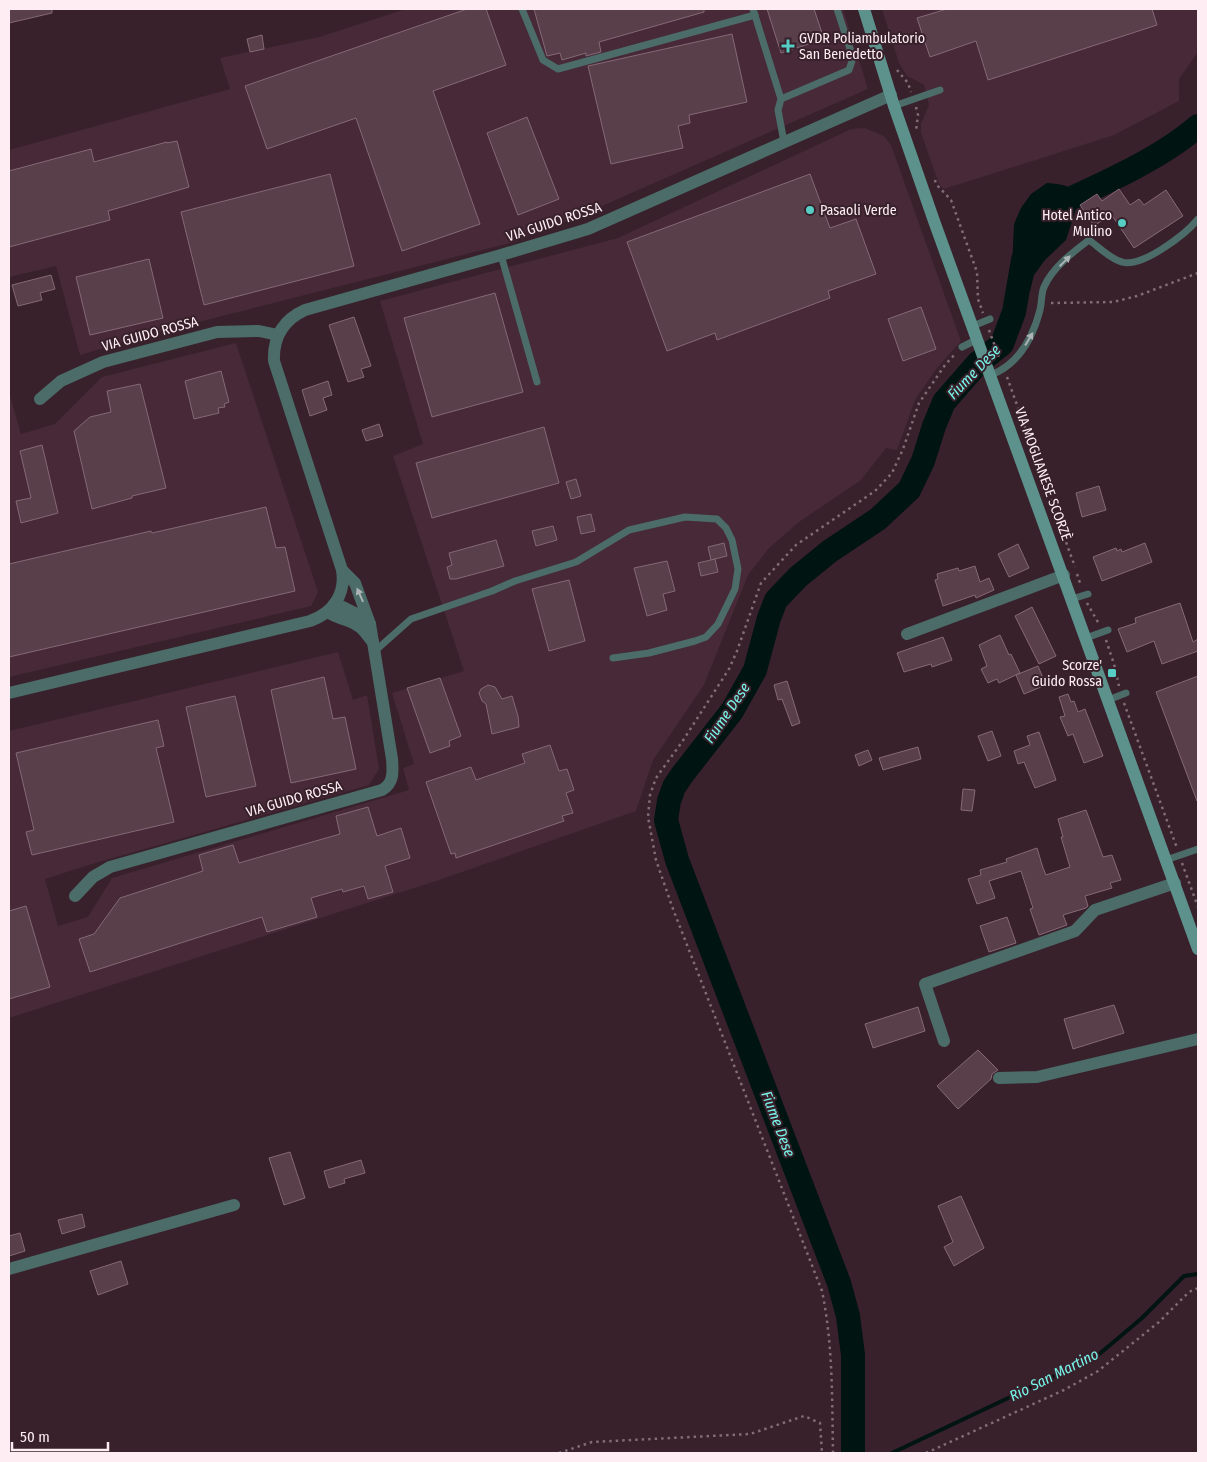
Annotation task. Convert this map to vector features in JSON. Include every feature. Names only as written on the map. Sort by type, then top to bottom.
[{"type":"main road","name":"VIA MOGLIANESE SCORZÈ","points":[[864,9],[892,101],[1198,949]]},
{"type":"street","name":"VIA GUIDO ROSSA","points":[[332,607],[342,585],[342,570],[276,370],[274,352],[278,334],[289,320],[305,310],[588,229],[784,142],[892,101]]},
{"type":"street","name":"VIA GUIDO ROSSA","points":[[40,399],[60,382],[102,362],[217,332],[259,331],[278,334]]},
{"type":"street","name":"VIA GUIDO ROSSA","points":[[75,896],[93,877],[110,867],[386,788],[390,783],[393,772],[370,624],[354,583],[342,570]]},
{"type":"street","points":[[907,634],[1064,575]]},
{"type":"street","points":[[332,607],[361,616],[370,624]]},
{"type":"street","points":[[332,607],[334,617],[347,620],[359,626],[374,646]]},
{"type":"street","points":[[9,693],[310,621],[323,616],[332,607]]},
{"type":"street","points":[[944,1040],[925,984],[1075,931],[1095,910],[1175,883]]},
{"type":"street","points":[[1000,1078],[1037,1077],[1198,1039]]},
{"type":"street","points":[[9,1269],[234,1205]]},
{"type":"lane","points":[[522,9],[543,60],[558,69],[754,12],[781,99],[778,110],[784,142]]},
{"type":"lane","points":[[781,99],[849,70],[854,58],[837,9]]},
{"type":"lane","points":[[892,101],[914,100],[940,90]]},
{"type":"lane","points":[[990,370],[1004,370],[1025,346],[1033,333],[1042,302],[1043,289],[1053,272],[1089,240],[1116,260],[1123,263],[1134,262],[1147,258],[1190,229],[1198,219]]},
{"type":"lane","points":[[501,255],[537,382]]},
{"type":"lane","points":[[973,326],[988,320]]},
{"type":"lane","points":[[962,347],[978,339]]},
{"type":"lane","points":[[374,646],[411,619],[515,581],[576,562],[629,530],[685,517],[717,519],[726,528],[732,540],[738,569],[734,589],[718,624],[706,637],[695,641],[649,653],[613,658]]},
{"type":"lane","points":[[1072,599],[1088,594]]},
{"type":"lane","points":[[1086,638],[1108,630]]},
{"type":"lane","points":[[1108,700],[1126,694]]},
{"type":"lane","points":[[1166,860],[1198,849]]},
{"type":"path","points":[[895,68],[908,83],[914,100],[918,115],[916,131]]},
{"type":"path","points":[[933,175],[936,184],[951,200],[974,263],[977,272],[978,299],[988,320],[989,331],[1001,362]]},
{"type":"path","points":[[1042,302],[1113,302],[1137,296],[1198,273]]},
{"type":"path","points":[[833,1453],[831,1367],[828,1323],[822,1291],[670,901],[655,852],[648,817],[650,795],[656,778],[682,742],[729,669],[762,583],[796,545],[875,491],[892,473],[903,450],[919,403],[945,365],[962,347]]},
{"type":"path","points":[[926,1453],[1056,1394],[1098,1371],[1152,1328],[1189,1292],[1198,1288]]},
{"type":"path","points":[[559,1453],[592,1442],[750,1434],[804,1416],[820,1423],[822,1453]]},
{"type":"shaded area","points":[[406,9],[843,9],[868,89],[586,213],[514,242],[167,330],[80,355],[56,266],[9,277],[9,150],[230,89],[220,58],[319,37]]},
{"type":"shaded area","points":[[882,9],[1198,9],[1198,52],[1179,79],[1179,101],[1114,135],[944,189],[939,184],[921,133],[921,124],[929,105],[924,85],[907,76],[899,63]]},
{"type":"shaded area","points":[[865,128],[884,136],[891,145],[961,341],[937,368],[915,400],[897,450],[886,448],[861,480],[799,522],[769,548],[748,575],[704,685],[653,760],[636,811],[439,880],[9,1018],[9,731],[338,652],[353,700],[367,695],[379,769],[369,785],[45,879],[58,926],[88,917],[112,878],[409,790],[403,768],[414,764],[392,693],[464,671],[393,456],[423,444],[380,301],[618,238],[851,129]]},
{"type":"shaded area","points":[[1047,183],[1068,187],[1075,193],[1082,204],[1076,209],[1066,240],[1045,260],[1034,275],[1030,291],[1011,291],[1014,224],[1021,208],[1031,194]]},
{"type":"shaded area","points":[[236,343],[318,592],[311,606],[9,677],[9,392],[21,434],[55,424],[102,377]]},
{"type":"building","points":[[9,9],[52,9],[52,13],[9,23]]},
{"type":"building","points":[[467,9],[486,9],[506,65],[433,91],[480,224],[402,251],[356,118],[267,149],[245,86]]},
{"type":"building","points":[[534,9],[704,9],[704,12],[599,42],[601,52],[586,56],[586,53],[562,60],[560,53],[547,56]]},
{"type":"building","points":[[767,9],[814,9],[824,39],[781,53]]},
{"type":"building","points":[[947,9],[1152,9],[1157,25],[988,80],[976,41],[930,57],[917,18]]},
{"type":"building","points":[[732,34],[747,102],[689,115],[690,123],[678,126],[683,148],[611,164],[588,66]]},
{"type":"building","points":[[262,35],[264,49],[250,52],[247,39]]},
{"type":"building","points":[[527,117],[559,199],[518,215],[487,133]]},
{"type":"building","points":[[177,141],[189,187],[108,211],[110,220],[9,247],[9,171],[91,149],[94,162]]},
{"type":"building","points":[[330,174],[354,266],[204,305],[181,212]]},
{"type":"building","points":[[810,174],[830,228],[856,219],[876,274],[828,291],[830,298],[717,340],[715,333],[667,351],[627,242]]},
{"type":"building","points":[[1119,189],[1130,205],[1139,199],[1144,205],[1166,190],[1183,216],[1134,248],[1111,214],[1094,226],[1080,205],[1097,194],[1102,201]]},
{"type":"building","points":[[149,259],[163,318],[90,335],[76,277]]},
{"type":"building","points":[[51,275],[55,289],[40,293],[42,300],[18,306],[12,285]]},
{"type":"building","points":[[495,293],[523,392],[432,417],[404,318]]},
{"type":"building","points":[[921,307],[936,349],[903,361],[888,319]]},
{"type":"building","points":[[354,317],[371,366],[361,369],[364,377],[348,382],[329,325]]},
{"type":"building","points":[[221,371],[229,402],[224,404],[225,407],[218,408],[219,413],[194,419],[185,381]]},
{"type":"building","points":[[328,381],[332,395],[323,398],[327,410],[310,416],[302,390]]},
{"type":"building","points":[[140,384],[166,488],[132,496],[132,498],[92,509],[74,431],[90,417],[111,412],[107,391]]},
{"type":"building","points":[[379,424],[383,436],[366,441],[362,430]]},
{"type":"building","points":[[544,427],[559,483],[432,518],[416,463]]},
{"type":"building","points":[[42,445],[58,513],[21,523],[16,501],[31,498],[20,451]]},
{"type":"building","points":[[576,479],[581,496],[571,499],[566,482]]},
{"type":"building","points":[[1099,486],[1106,510],[1082,517],[1076,493]]},
{"type":"building","points":[[266,507],[276,548],[285,547],[295,591],[9,657],[9,564]]},
{"type":"building","points":[[591,514],[595,531],[581,534],[577,517]]},
{"type":"building","points":[[553,526],[557,540],[536,546],[532,531]]},
{"type":"building","points":[[496,540],[504,566],[450,579],[447,567],[452,565],[449,553]]},
{"type":"building","points":[[724,543],[727,556],[711,560],[708,547]]},
{"type":"building","points":[[1145,543],[1152,562],[1102,581],[1093,557],[1116,548],[1117,551],[1121,549],[1122,552]]},
{"type":"building","points":[[1018,544],[1029,568],[1009,577],[998,554]]},
{"type":"building","points":[[715,559],[718,572],[701,576],[698,563]]},
{"type":"building","points":[[667,561],[675,591],[663,594],[667,610],[647,616],[634,568]]},
{"type":"building","points":[[975,566],[980,582],[989,578],[994,590],[976,598],[975,595],[943,606],[935,580],[938,579],[937,574],[958,568],[959,571]]},
{"type":"building","points":[[569,580],[585,641],[549,651],[532,589]]},
{"type":"building","points":[[1180,603],[1193,642],[1198,639],[1198,651],[1162,664],[1154,641],[1127,652],[1118,629],[1136,623],[1135,618]]},
{"type":"building","points":[[1032,607],[1056,656],[1039,664],[1015,616]]},
{"type":"building","points":[[1000,635],[1020,673],[999,683],[997,679],[988,683],[981,669],[987,666],[979,645]]},
{"type":"building","points":[[943,637],[952,660],[932,667],[931,664],[904,672],[897,653]]},
{"type":"building","points":[[1038,666],[1046,685],[1024,694],[1016,675]]},
{"type":"building","points":[[1198,676],[1198,801],[1197,801],[1156,692]]},
{"type":"building","points":[[324,677],[333,719],[345,717],[356,769],[291,783],[271,690]]},
{"type":"building","points":[[440,678],[461,736],[449,741],[450,746],[430,753],[407,688]]},
{"type":"building","points":[[787,681],[800,723],[792,726],[782,699],[778,700],[774,685]]},
{"type":"building","points":[[488,685],[495,687],[502,699],[512,696],[519,727],[492,734],[486,704],[482,701],[479,693],[481,689]]},
{"type":"building","points":[[1068,694],[1071,702],[1074,701],[1078,712],[1085,709],[1103,756],[1084,763],[1073,734],[1068,736],[1060,717],[1065,716],[1059,697]]},
{"type":"building","points":[[235,696],[256,786],[206,797],[186,707]]},
{"type":"building","points":[[158,720],[164,746],[156,748],[174,822],[32,855],[26,832],[34,830],[16,753]]},
{"type":"building","points":[[992,731],[1001,756],[988,761],[978,736]]},
{"type":"building","points":[[1039,732],[1056,780],[1035,788],[1024,762],[1018,764],[1014,751],[1030,745],[1027,736]]},
{"type":"building","points":[[550,745],[559,771],[567,769],[574,790],[566,793],[573,813],[562,816],[564,821],[456,858],[455,853],[451,854],[426,782],[471,767],[476,780],[525,763],[522,754]]},
{"type":"building","points":[[918,747],[921,759],[883,770],[879,758]]},
{"type":"building","points":[[868,750],[872,760],[859,766],[855,755]]},
{"type":"building","points":[[963,789],[975,790],[972,811],[961,810]]},
{"type":"building","points":[[368,807],[377,836],[401,828],[410,858],[385,866],[393,892],[368,899],[364,886],[343,892],[342,889],[311,898],[317,917],[267,932],[262,917],[90,972],[79,939],[94,934],[120,898],[203,871],[199,855],[233,845],[239,863],[340,834],[336,816]]},
{"type":"building","points":[[1086,810],[1103,857],[1112,855],[1121,880],[1110,883],[1112,888],[1085,896],[1088,906],[1086,908],[1063,915],[1067,925],[1039,935],[1030,909],[1033,908],[1021,871],[989,881],[995,898],[977,904],[968,879],[981,875],[980,870],[1007,862],[1006,859],[1037,848],[1046,875],[1070,867],[1058,819]]},
{"type":"building","points":[[26,906],[50,987],[9,999],[9,911]]},
{"type":"building","points":[[1007,917],[1016,943],[989,952],[980,926]]},
{"type":"building","points":[[1114,1005],[1124,1033],[1073,1049],[1064,1019]]},
{"type":"building","points":[[918,1007],[925,1031],[873,1048],[865,1024]]},
{"type":"building","points":[[978,1050],[998,1070],[992,1074],[991,1079],[958,1109],[937,1086]]},
{"type":"building","points":[[290,1152],[305,1198],[284,1205],[269,1158]]},
{"type":"building","points":[[361,1160],[365,1173],[344,1179],[345,1183],[329,1188],[324,1171]]},
{"type":"building","points":[[961,1196],[984,1248],[954,1266],[944,1247],[953,1242],[938,1206]]},
{"type":"building","points":[[82,1214],[85,1227],[62,1234],[58,1220]]},
{"type":"building","points":[[20,1233],[25,1251],[9,1256],[9,1236]]},
{"type":"building","points":[[121,1261],[128,1284],[98,1295],[90,1271]]},
{"type":"waterway","name":"Fiume Dese","points":[[1048,209],[1146,161],[1198,126]]},
{"type":"waterway","name":"Fiume Dese","points":[[853,1453],[853,1355],[848,1316],[839,1283],[677,860],[666,820],[669,801],[674,787],[732,711],[755,670],[769,618],[776,600],[798,577],[830,551],[878,519],[909,490],[923,461],[944,402],[978,363],[1002,344],[1014,312],[1023,260]]},
{"type":"waterway","name":"Rio San Martino","points":[[892,1453],[1097,1356],[1142,1318],[1184,1276],[1198,1274]]},
{"type":"place","name":"GVDR Poliambulatorio San Benedetto","points":[[788,46]]},
{"type":"place","name":"Pasaoli Verde","points":[[810,210]]},
{"type":"place","name":"Hotel Antico Mulino","points":[[1122,223]]},
{"type":"place","name":"Scorze' Guido Rossa","points":[[1112,673]]}]
